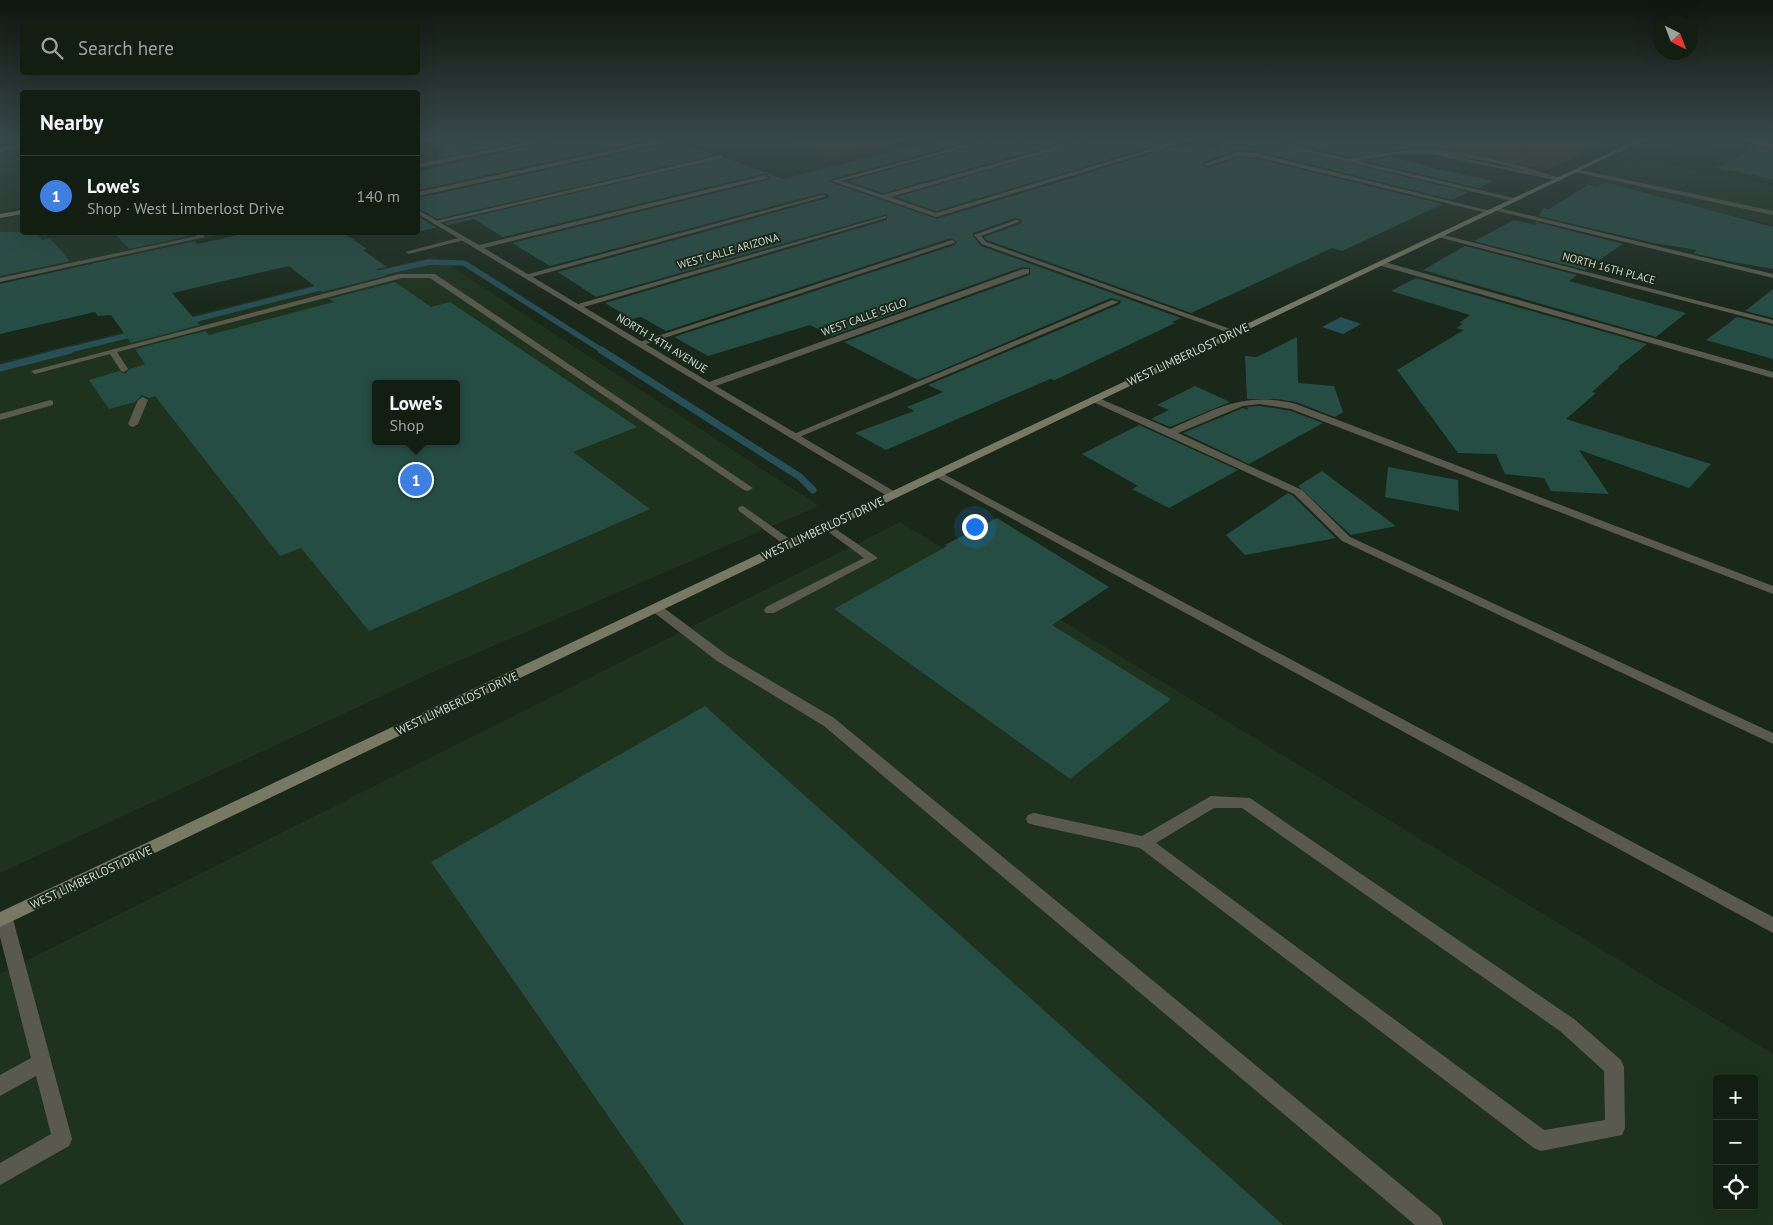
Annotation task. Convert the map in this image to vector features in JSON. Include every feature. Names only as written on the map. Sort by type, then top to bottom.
[{"type":"street","points":[[434,222],[552,195]]},
{"type":"street","points":[[476,248],[692,195]]},
{"type":"street","points":[[876,195],[936,215],[1000,195]]},
{"type":"street","points":[[884,198],[894,195]]},
{"type":"street","points":[[1430,195],[1773,276]]},
{"type":"street","points":[[1496,195],[1516,200]]},
{"type":"street","name":"WEST LIMBERLOST DRIVE","points":[[2,919],[1526,195]]},
{"type":"street","points":[[1689,195],[1773,213]]},
{"type":"street","points":[[525,276],[824,196]]},
{"type":"street","points":[[0,216],[20,212]]},
{"type":"street","name":"NORTH 14TH AVENUE","points":[[420,213],[476,248],[580,306],[893,495]]},
{"type":"street","name":"WEST CALLE ARIZONA","points":[[580,306],[884,217]]},
{"type":"street","points":[[1018,221],[977,235],[989,245],[1235,332]]},
{"type":"street","points":[[0,280],[202,236],[201,235]]},
{"type":"street","name":"NORTH 16TH PLACE","points":[[1440,236],[1773,322]]},
{"type":"street","points":[[409,252],[462,239]]},
{"type":"street","points":[[640,343],[952,242]]},
{"type":"street","points":[[1381,264],[1773,375]]},
{"type":"street","name":"WEST CALLE SIGLO","points":[[709,385],[1026,271]]},
{"type":"street","points":[[35,371],[402,276],[432,276],[748,488]]},
{"type":"street","points":[[794,436],[1115,302]]},
{"type":"street","points":[[112,351],[124,370]]},
{"type":"street","points":[[1094,399],[1298,492],[1346,539],[1773,739]]},
{"type":"street","points":[[133,424],[143,400]]},
{"type":"street","points":[[1170,433],[1241,403],[1260,401],[1293,406],[1773,590]]},
{"type":"street","points":[[0,417],[50,403]]},
{"type":"street","points":[[938,474],[1773,926]]},
{"type":"street","points":[[743,509],[790,544]]},
{"type":"street","points":[[770,610],[872,558],[827,526]]},
{"type":"street","points":[[656,608],[722,658],[828,722],[1432,1225]]},
{"type":"street","points":[[1034,818],[1144,843],[1541,1141],[1615,1128],[1614,1067],[1567,1025],[1245,802],[1211,802],[1144,843]]},
{"type":"street","points":[[0,1175],[62,1139],[2,919]]},
{"type":"street","points":[[0,1086],[42,1062]]},
{"type":"shaded area","points":[[0,195],[20,195],[20,207],[0,211]]},
{"type":"shaded area","points":[[1635,195],[1773,195],[1773,224]]},
{"type":"shaded area","points":[[20,216],[20,235],[213,235],[215,237],[0,282],[0,220]]},
{"type":"shaded area","points":[[435,256],[819,506],[442,668],[0,873],[0,362]]},
{"type":"shaded area","points":[[900,522],[1773,1054],[1773,1225],[0,1225],[0,974]]},
{"type":"water","points":[[1341,317],[1361,324],[1343,334],[1322,327]]},
{"type":"building","points":[[431,195],[541,195],[437,219],[420,209],[420,198]]},
{"type":"building","points":[[565,195],[675,195],[503,237],[474,219],[448,225],[445,223]]},
{"type":"building","points":[[706,195],[814,195],[550,266],[512,243]]},
{"type":"building","points":[[829,195],[868,195],[937,219],[1015,195],[1406,195],[1443,204],[1342,251],[1332,248],[1191,313],[987,240],[984,237],[1022,223],[1021,219],[1015,218],[973,233],[973,236],[981,246],[1181,318],[1172,322],[1175,323],[1055,380],[1050,379],[886,450],[855,433],[914,411],[907,407],[943,392],[928,385],[1120,304],[1121,301],[1111,298],[918,380],[844,342],[1030,275],[1030,268],[1022,267],[832,336],[810,325],[708,356],[674,337],[955,245],[957,242],[951,238],[666,331],[641,317],[632,319],[605,303],[887,220],[887,214],[596,297],[558,272],[828,198]]},
{"type":"building","points":[[902,195],[989,195],[936,211],[896,197]]},
{"type":"building","points":[[1433,195],[1462,195],[1452,200]]},
{"type":"building","points":[[1571,195],[1654,195],[1773,227],[1773,269],[1693,253],[1697,250],[1654,243],[1539,216],[1543,208],[1549,209]]},
{"type":"building","points":[[420,217],[433,226],[437,227],[420,231]]},
{"type":"building","points":[[1514,220],[1535,225],[1536,222],[1623,244],[1585,270],[1474,241]]},
{"type":"building","points":[[0,232],[20,232],[20,235],[38,235],[42,240],[50,238],[70,261],[0,276]]},
{"type":"building","points":[[116,235],[189,236],[129,249]]},
{"type":"building","points":[[237,235],[346,235],[367,249],[363,250],[387,267],[376,269],[386,276],[322,292],[289,266],[172,293],[200,325],[131,343],[111,315],[98,316],[95,312],[0,334],[0,284],[195,241],[198,244]]},
{"type":"building","points":[[1465,246],[1577,275],[1569,281],[1686,313],[1656,337],[1423,270]]},
{"type":"building","points":[[1416,278],[1647,344],[1618,367],[1592,392],[1596,393],[1566,419],[1711,464],[1689,488],[1579,450],[1609,494],[1551,491],[1544,478],[1505,474],[1496,454],[1458,453],[1397,370],[1464,330],[1456,328],[1463,324],[1459,323],[1470,315],[1391,291]]},
{"type":"building","points":[[395,282],[431,307],[450,302],[637,427],[573,452],[650,509],[369,631],[301,548],[280,556],[155,396],[149,398],[142,395],[135,402],[109,409],[89,380],[119,371],[125,374],[130,369],[145,364],[135,349],[205,331],[209,335],[334,302],[329,299]]},
{"type":"building","points":[[1773,289],[1773,318],[1745,311]]},
{"type":"building","points":[[1737,317],[1773,326],[1773,359],[1706,340]]},
{"type":"building","points":[[1297,337],[1298,383],[1334,386],[1343,412],[1335,417],[1296,402],[1277,399],[1247,399],[1245,356],[1257,357]]},
{"type":"building","points":[[1195,386],[1230,402],[1170,427],[1151,419],[1169,410],[1157,405]]},
{"type":"building","points":[[1260,406],[1291,411],[1323,423],[1249,464],[1183,433],[1243,408],[1248,410],[1247,407]]},
{"type":"building","points":[[1139,425],[1238,470],[1169,508],[1132,489],[1138,486],[1082,454]]},
{"type":"building","points":[[1388,467],[1458,480],[1459,511],[1385,497]]},
{"type":"building","points":[[1322,471],[1396,526],[1351,535],[1298,486]]},
{"type":"building","points":[[1288,493],[1336,538],[1245,555],[1226,535]]},
{"type":"building","points":[[997,518],[1109,587],[1052,625],[1171,699],[1070,779],[834,609],[947,546],[945,545]]},
{"type":"building","points":[[705,706],[1283,1225],[684,1225],[431,862]]},
{"type":"waterway","points":[[371,275],[429,262],[464,263],[603,351]]},
{"type":"waterway","points":[[185,322],[327,286]]},
{"type":"waterway","points":[[65,351],[138,333]]},
{"type":"waterway","points":[[0,368],[70,350]]},
{"type":"waterway","points":[[601,350],[800,477],[813,490]]},
{"type":"place","name":"Lowe's","points":[[416,480]]}]
